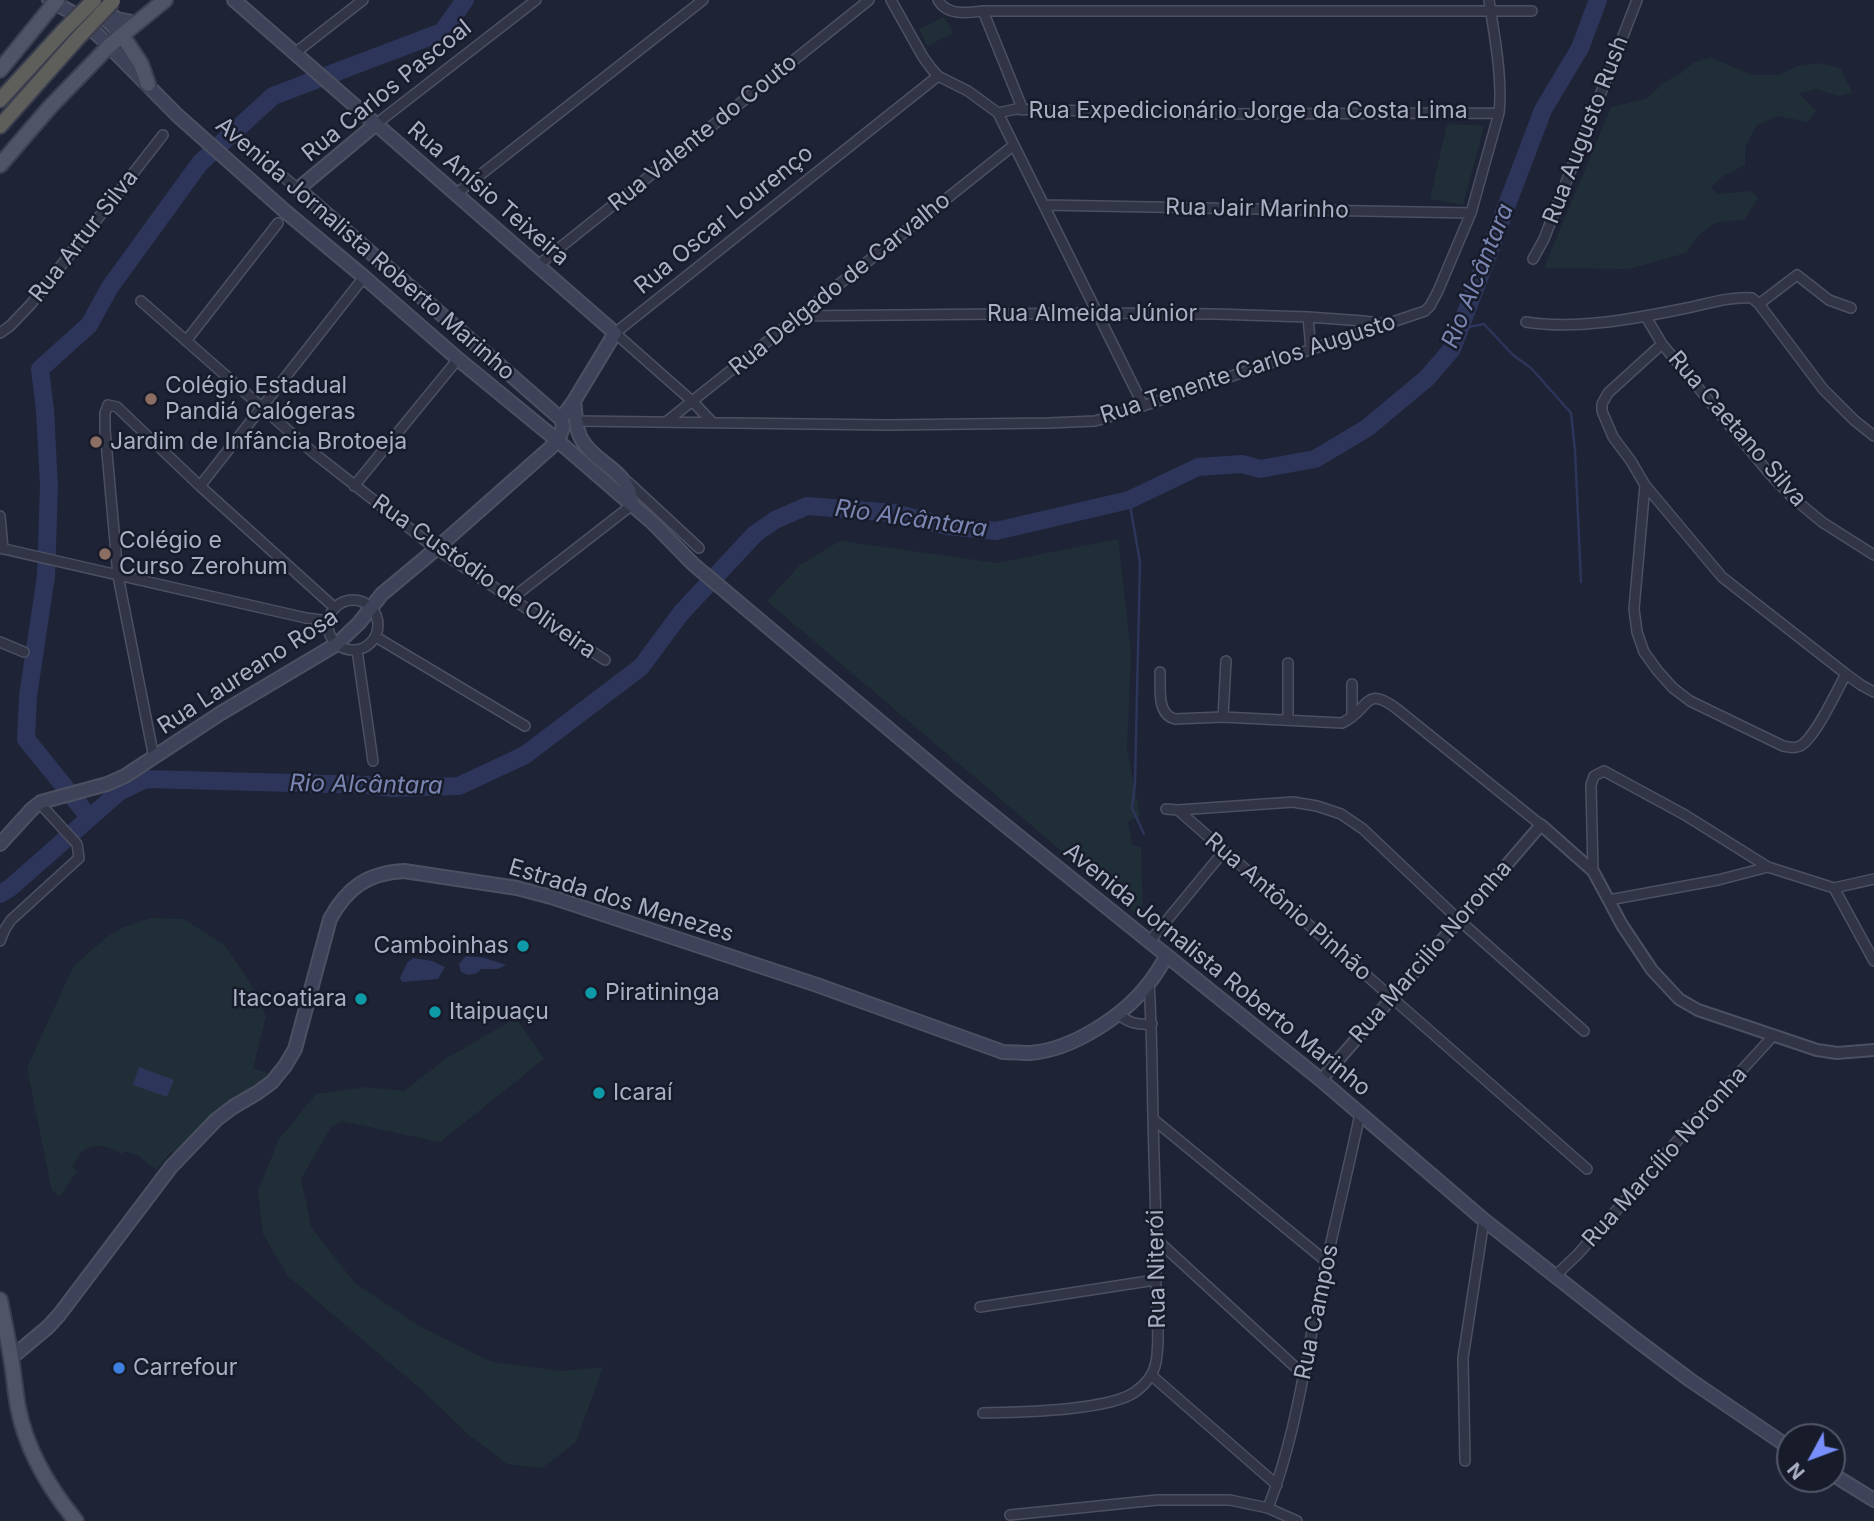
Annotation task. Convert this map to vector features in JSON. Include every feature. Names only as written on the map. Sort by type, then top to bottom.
[{"type":"highway","points":[[0,100],[93,0]]},
{"type":"highway","points":[[0,126],[114,1]]},
{"type":"main road","points":[[85,0],[122,36],[141,64],[148,84]]},
{"type":"main road","points":[[93,0],[113,17],[136,23]]},
{"type":"main road","points":[[0,165],[50,107],[110,45],[164,0]]},
{"type":"main road","name":"Rua Anísio Teixeira","points":[[234,0],[615,333]]},
{"type":"main road","points":[[0,70],[54,1]]},
{"type":"main road","name":"Avenida Jornalista Roberto Marinho","points":[[54,1],[73,13],[110,45],[163,102],[286,212],[558,441],[653,523],[693,564],[959,788],[1321,1080],[1554,1277],[1690,1380],[1776,1438]]},
{"type":"main road","name":"Rua Carlos Pascoal","points":[[298,189],[376,124]]},
{"type":"main road","name":"Avenida Jornalista Roberto Marinho","points":[[298,189],[561,419]]},
{"type":"main road","name":"Rua Oscar Lourenço","points":[[561,419],[615,333]]},
{"type":"main road","points":[[458,359],[472,341]]},
{"type":"main road","points":[[574,401],[580,438],[621,475]]},
{"type":"main road","points":[[558,441],[563,427],[561,419]]},
{"type":"main road","name":"Rua Laureano Rosa","points":[[0,844],[41,802],[49,803],[125,776],[337,644],[359,623],[382,594],[558,441]]},
{"type":"main road","name":"Avenida Jornalista Roberto Marinho","points":[[621,475],[630,491],[632,505]]},
{"type":"main road","name":"Estrada dos Menezes","points":[[10,1352],[48,1327],[73,1298],[171,1167],[216,1120],[272,1082],[285,1066],[295,1049],[330,919],[353,887],[370,878],[388,872],[404,871],[504,886],[551,897],[817,985],[1003,1052],[1030,1053],[1065,1045],[1118,1014],[1149,984],[1167,956]]},
{"type":"main road","points":[[0,1300],[18,1409],[27,1438],[52,1490],[76,1521]]},
{"type":"main road","points":[[1846,1483],[1874,1500]]},
{"type":"street","points":[[295,53],[363,0]]},
{"type":"street","name":"Rua Carlos Pascoal","points":[[376,124],[536,0]]},
{"type":"street","points":[[456,194],[703,0]]},
{"type":"street","name":"Rua Valente do Couto","points":[[537,265],[869,0]]},
{"type":"street","points":[[891,0],[923,58],[938,76],[968,91],[998,113],[1143,405]]},
{"type":"street","points":[[938,0],[946,10],[962,13],[1490,5],[1532,11]]},
{"type":"street","name":"Rua Augusto Rush","points":[[1533,259],[1544,239],[1637,0]]},
{"type":"street","name":"Rua Tenente Carlos Augusto","points":[[576,421],[888,425],[1095,421],[1426,311],[1438,291],[1471,213],[1499,113],[1499,77],[1490,5]]},
{"type":"street","points":[[978,12],[1023,110]]},
{"type":"street","name":"Rua Oscar Lourenço","points":[[615,333],[938,76]]},
{"type":"street","name":"Rua Expedicionário Jorge da Costa Lima","points":[[998,113],[1023,110],[1199,114],[1499,113]]},
{"type":"street","name":"Rua Artur Silva","points":[[0,333],[32,304],[163,135]]},
{"type":"street","name":"Avenida Jornalista Roberto Marinho","points":[[241,141],[298,189]]},
{"type":"street","name":"Rua Delgado de Carvalho","points":[[666,422],[1014,145]]},
{"type":"street","name":"Rua Jair Marinho","points":[[1044,205],[1471,213]]},
{"type":"street","points":[[186,341],[278,223]]},
{"type":"street","points":[[1759,304],[1796,275],[1829,300],[1852,308]]},
{"type":"street","points":[[200,486],[364,277]]},
{"type":"street","points":[[1526,322],[1549,326],[1574,325],[1646,317],[1752,298],[1823,389],[1874,436]]},
{"type":"street","name":"Rua Custódio de Oliveira","points":[[141,301],[354,486],[436,549],[605,660]]},
{"type":"street","name":"Rua Almeida Júnior","points":[[798,316],[1096,313],[1308,317],[1385,324]]},
{"type":"street","points":[[1308,317],[1311,349]]},
{"type":"street","name":"Rua Caetano Silva","points":[[1646,317],[1662,344],[1769,473],[1822,522],[1874,555]]},
{"type":"street","name":"Rua Anísio Teixeira","points":[[615,333],[712,422]]},
{"type":"street","points":[[1662,344],[1608,393],[1602,404],[1602,411],[1613,437],[1645,485],[1722,577],[1846,674],[1874,692]]},
{"type":"street","points":[[354,486],[458,359]]},
{"type":"street","points":[[154,758],[118,576],[105,430],[108,405],[117,407],[335,608]]},
{"type":"street","points":[[621,475],[699,548]]},
{"type":"street","points":[[1645,485],[1634,609],[1637,632],[1644,652],[1673,688],[1690,701],[1783,746],[1796,748],[1815,731],[1846,674]]},
{"type":"street","points":[[511,599],[632,505]]},
{"type":"street","points":[[0,516],[1,548],[329,621]]},
{"type":"street","points":[[351,600],[360,601],[371,608],[377,618],[376,637],[366,647],[357,650],[337,644],[329,629],[329,621],[335,608],[351,600]]},
{"type":"street","points":[[376,637],[525,726]]},
{"type":"street","points":[[0,642],[24,652]]},
{"type":"street","points":[[357,650],[373,761]]},
{"type":"street","points":[[1223,717],[1226,661]]},
{"type":"street","points":[[1288,663],[1288,720]]},
{"type":"street","points":[[1160,672],[1161,703],[1167,715],[1175,719],[1223,717],[1342,723],[1374,698],[1385,700],[1541,825],[1592,871],[1622,925],[1652,970],[1679,999],[1698,1010],[1817,1050],[1837,1053],[1874,1049]]},
{"type":"street","points":[[1352,684],[1352,717]]},
{"type":"street","points":[[1592,871],[1591,785],[1594,776],[1604,771],[1768,867],[1834,888],[1874,879]]},
{"type":"street","points":[[0,941],[11,920],[79,858],[77,844],[49,803]]},
{"type":"street","points":[[1166,809],[1293,803],[1317,806],[1341,814],[1363,829],[1459,920],[1584,1031]]},
{"type":"street","name":"Rua Antônio Pinhão","points":[[1178,810],[1587,1169]]},
{"type":"street","name":"Rua Marcilio Noronha","points":[[1321,1080],[1541,825]]},
{"type":"street","points":[[1149,942],[1224,851]]},
{"type":"street","points":[[1609,900],[1718,880],[1768,867]]},
{"type":"street","points":[[1834,888],[1874,961]]},
{"type":"street","name":"Rua Niterói","points":[[1149,984],[1157,1240],[1157,1344],[1156,1364],[1151,1375]]},
{"type":"street","points":[[1118,1014],[1129,1022],[1152,1024]]},
{"type":"street","name":"Rua Marcílio Noronha","points":[[1554,1277],[1578,1254],[1774,1035]]},
{"type":"street","name":"Rua Campos","points":[[1268,1508],[1277,1485],[1305,1376],[1319,1296],[1360,1114]]},
{"type":"street","points":[[1153,1119],[1327,1262]]},
{"type":"street","points":[[1465,1461],[1463,1358],[1484,1220]]},
{"type":"street","points":[[1157,1240],[1305,1376]]},
{"type":"street","points":[[980,1307],[1156,1280]]},
{"type":"street","points":[[983,1413],[1108,1403],[1134,1392],[1151,1375],[1277,1485]]},
{"type":"street","points":[[1010,1515],[1157,1500],[1230,1500],[1268,1508],[1297,1521]]},
{"type":"shaded area","points":[[944,17],[953,33],[927,46],[919,29]]},
{"type":"shaded area","points":[[1710,57],[1752,75],[1779,75],[1798,66],[1818,63],[1840,68],[1852,92],[1838,96],[1817,89],[1799,93],[1816,111],[1808,122],[1777,116],[1757,125],[1745,147],[1745,165],[1723,176],[1711,187],[1717,194],[1751,191],[1758,198],[1745,219],[1715,223],[1698,235],[1686,253],[1629,269],[1544,268],[1611,107],[1646,99],[1693,63]]},
{"type":"shaded area","points":[[1447,124],[1484,126],[1463,205],[1430,199]]},
{"type":"shaded area","points":[[1118,539],[1131,653],[1127,749],[1140,815],[1128,822],[1132,845],[1141,847],[1143,920],[767,601],[800,565],[840,541],[997,563]]},
{"type":"shaded area","points":[[151,918],[184,919],[225,946],[249,981],[266,1016],[253,1068],[269,1074],[206,1120],[174,1154],[171,1152],[156,1170],[138,1155],[124,1151],[121,1154],[102,1146],[86,1149],[72,1167],[77,1171],[60,1196],[52,1191],[27,1068],[73,967],[108,936]]},
{"type":"shaded area","points":[[516,1018],[544,1059],[440,1142],[341,1121],[331,1127],[301,1179],[311,1227],[355,1283],[419,1326],[491,1362],[562,1371],[603,1367],[576,1442],[542,1468],[507,1464],[469,1435],[424,1392],[288,1276],[263,1234],[258,1191],[279,1139],[316,1094],[366,1087],[404,1091],[447,1058]]},
{"type":"water","points":[[466,956],[485,958],[506,965],[498,969],[481,969],[468,975],[461,972],[459,964]]},
{"type":"water","points":[[413,958],[432,961],[445,967],[438,979],[402,982],[400,978],[407,963]]},
{"type":"water","points":[[139,1067],[174,1080],[167,1097],[133,1085]]},
{"type":"waterway","points":[[89,817],[26,739],[28,696],[46,576],[49,486],[40,369],[89,325],[110,287],[200,163],[273,96],[442,32],[465,0]]},
{"type":"waterway","name":"Rio Alcântara","points":[[0,894],[119,792],[146,779],[393,788],[459,786],[525,755],[641,667],[681,613],[755,534],[775,520],[807,506],[894,513],[947,526],[996,531],[1129,500],[1198,467],[1242,464],[1260,469],[1315,459],[1367,428],[1427,378],[1452,349],[1543,110],[1580,48],[1598,0]]},
{"type":"waterway","points":[[1459,329],[1484,324],[1513,355],[1531,368],[1571,413],[1581,582]]},
{"type":"waterway","points":[[1129,500],[1140,562],[1135,782],[1132,808],[1144,834]]},
{"type":"place","name":"Colégio Estadual Pandiá Calógeras","points":[[151,399]]},
{"type":"place","name":"Jardim de Infância Brotoeja","points":[[96,442]]},
{"type":"place","name":"Colégio e Curso Zerohum","points":[[105,554]]},
{"type":"place","name":"Camboinhas","points":[[523,946]]},
{"type":"place","name":"Piratininga","points":[[591,993]]},
{"type":"place","name":"Itacoatiara","points":[[361,999]]},
{"type":"place","name":"Itaipuaçu","points":[[435,1012]]},
{"type":"place","name":"Icaraí","points":[[599,1093]]},
{"type":"place","name":"Carrefour","points":[[119,1368]]}]
